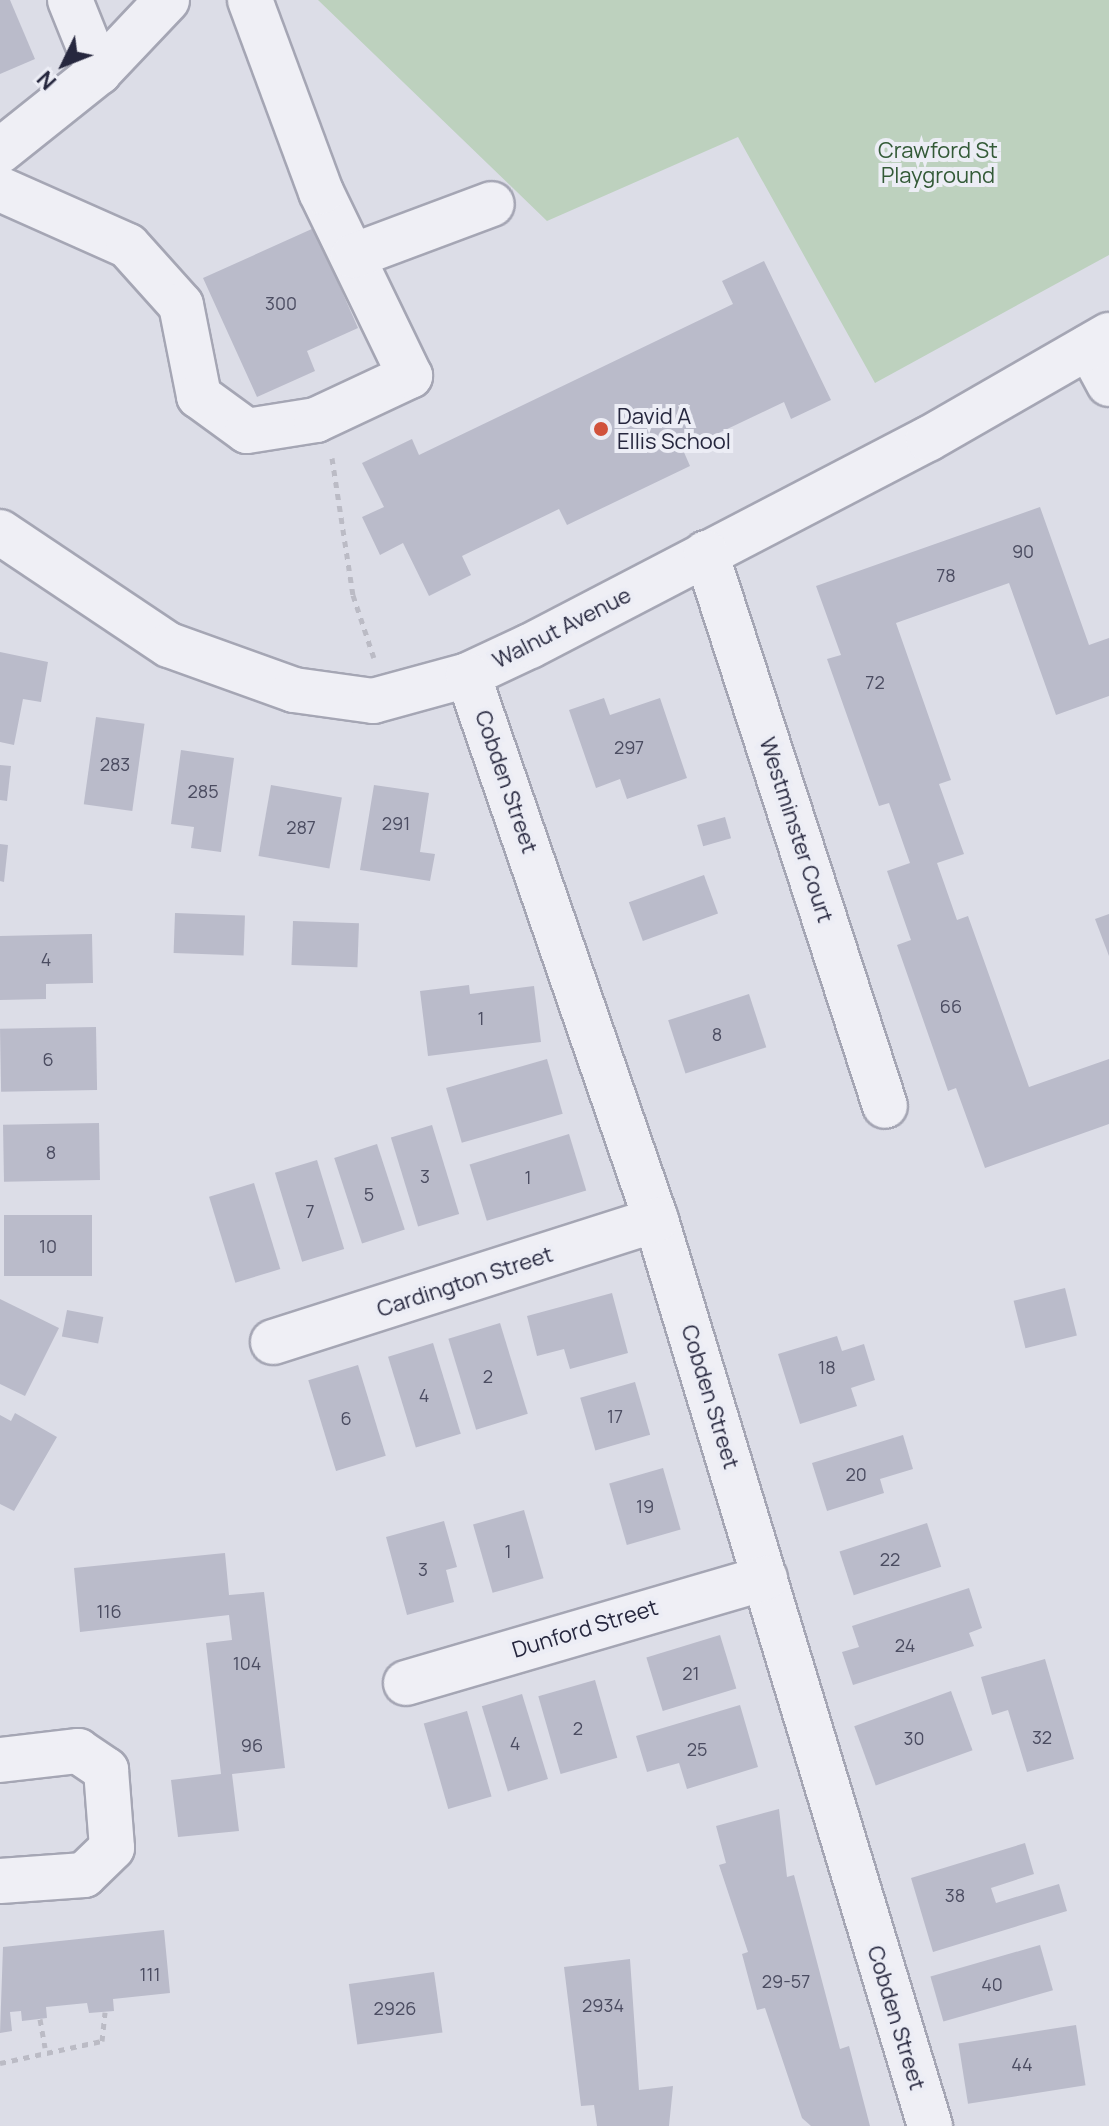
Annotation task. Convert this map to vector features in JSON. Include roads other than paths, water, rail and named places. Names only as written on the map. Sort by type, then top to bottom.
[{"type":"street","points":[[70,0],[99,72]]},
{"type":"street","points":[[0,151],[99,72],[167,0]]},
{"type":"street","points":[[0,189],[128,246],[181,305],[199,396],[247,431],[316,420],[410,376],[353,256],[250,0]]},
{"type":"street","points":[[353,256],[492,204]]},
{"type":"street","name":"Walnut Avenue","points":[[0,532],[169,645],[294,690],[373,701],[468,675],[1102,355]]},
{"type":"street","name":"Westminster Court","points":[[706,553],[885,1106]]},
{"type":"street","name":"Cobden Street","points":[[468,675],[656,1220],[930,2126]]},
{"type":"street","name":"Cardington Street","points":[[273,1342],[656,1220]]},
{"type":"street","name":"Dunford Street","points":[[406,1683],[765,1578]]},
{"type":"street","points":[[0,1760],[78,1751],[106,1770],[112,1848],[84,1875],[0,1881]]},
{"type":"place","name":"David A Ellis School","points":[[601,429]]},
{"type":"park label","name":"Crawford St Playground","points":[[938,162]]}]
